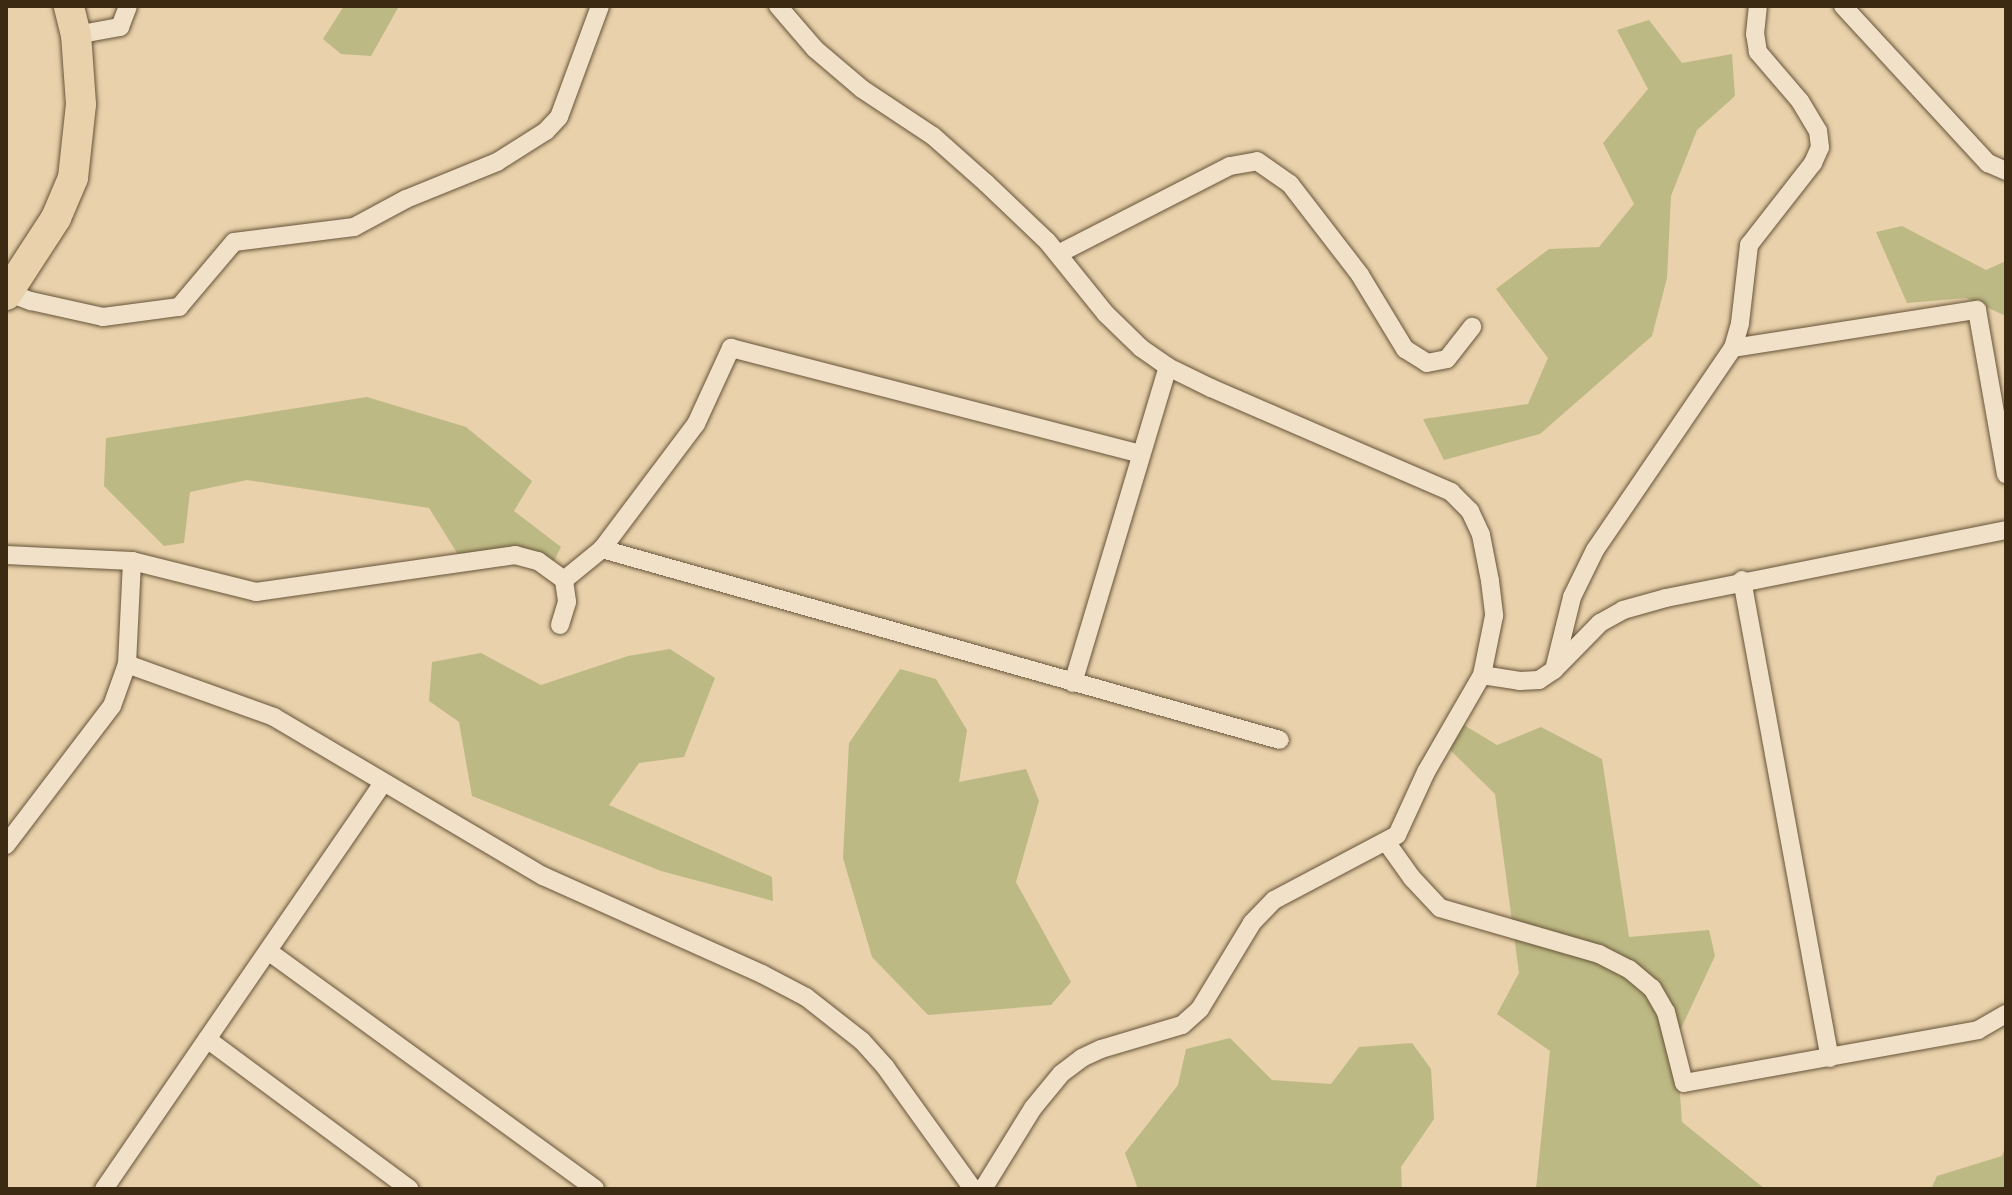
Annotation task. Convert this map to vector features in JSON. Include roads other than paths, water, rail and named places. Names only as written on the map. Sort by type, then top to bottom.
[{"type":"main road","points":[[7,294],[56,218],[73,178],[81,104],[72,20]]},
{"type":"street","points":[[72,20],[120,27],[128,6]]},
{"type":"street","points":[[7,294],[103,317],[179,307],[234,242],[354,227],[406,199],[497,162],[546,131],[559,117],[600,6]]},
{"type":"street","points":[[778,6],[815,49],[862,89],[933,136],[1058,254],[1106,314],[1141,348],[1168,367],[1451,492],[1470,511],[1481,535],[1487,566],[1494,616],[1482,675],[1426,772],[1397,835],[1387,843],[1274,900],[1252,923],[1200,1009],[1182,1025],[1101,1049],[1061,1074],[1033,1108],[983,1189]]},
{"type":"street","points":[[1554,670],[1572,597],[1595,550],[1733,348],[1740,323],[1749,245],[1813,163],[1820,147],[1818,131],[1800,101],[1758,52],[1755,34],[1758,6]]},
{"type":"street","points":[[1843,6],[1988,163],[2006,171]]},
{"type":"street","points":[[1058,254],[1230,166],[1257,161],[1290,184],[1360,275],[1405,349],[1427,363],[1447,359],[1472,327]]},
{"type":"street","points":[[1733,348],[1977,310],[2006,474]]},
{"type":"street","points":[[564,580],[602,549],[696,424],[731,348],[1141,454]]},
{"type":"street","points":[[1073,683],[1168,367]]},
{"type":"street","points":[[1482,675],[1520,681],[1539,680],[1554,670],[1585,635],[1623,610],[1742,580],[2006,530]]},
{"type":"street","points":[[602,549],[1280,740]]},
{"type":"street","points":[[6,555],[132,561],[256,592],[515,555],[538,561],[564,580],[567,602],[560,625]]},
{"type":"street","points":[[6,845],[112,706],[127,664],[132,561]]},
{"type":"street","points":[[1742,580],[1830,1058]]},
{"type":"street","points":[[127,664],[274,717],[543,876],[762,974],[806,997],[870,1050],[973,1189]]},
{"type":"street","points":[[104,1189],[383,783]]},
{"type":"street","points":[[1387,843],[1440,908],[1599,954],[1629,969],[1652,988],[1666,1012],[1684,1083],[1978,1030],[2006,1014]]},
{"type":"street","points":[[268,951],[595,1189]]},
{"type":"street","points":[[207,1039],[410,1189]]}]
